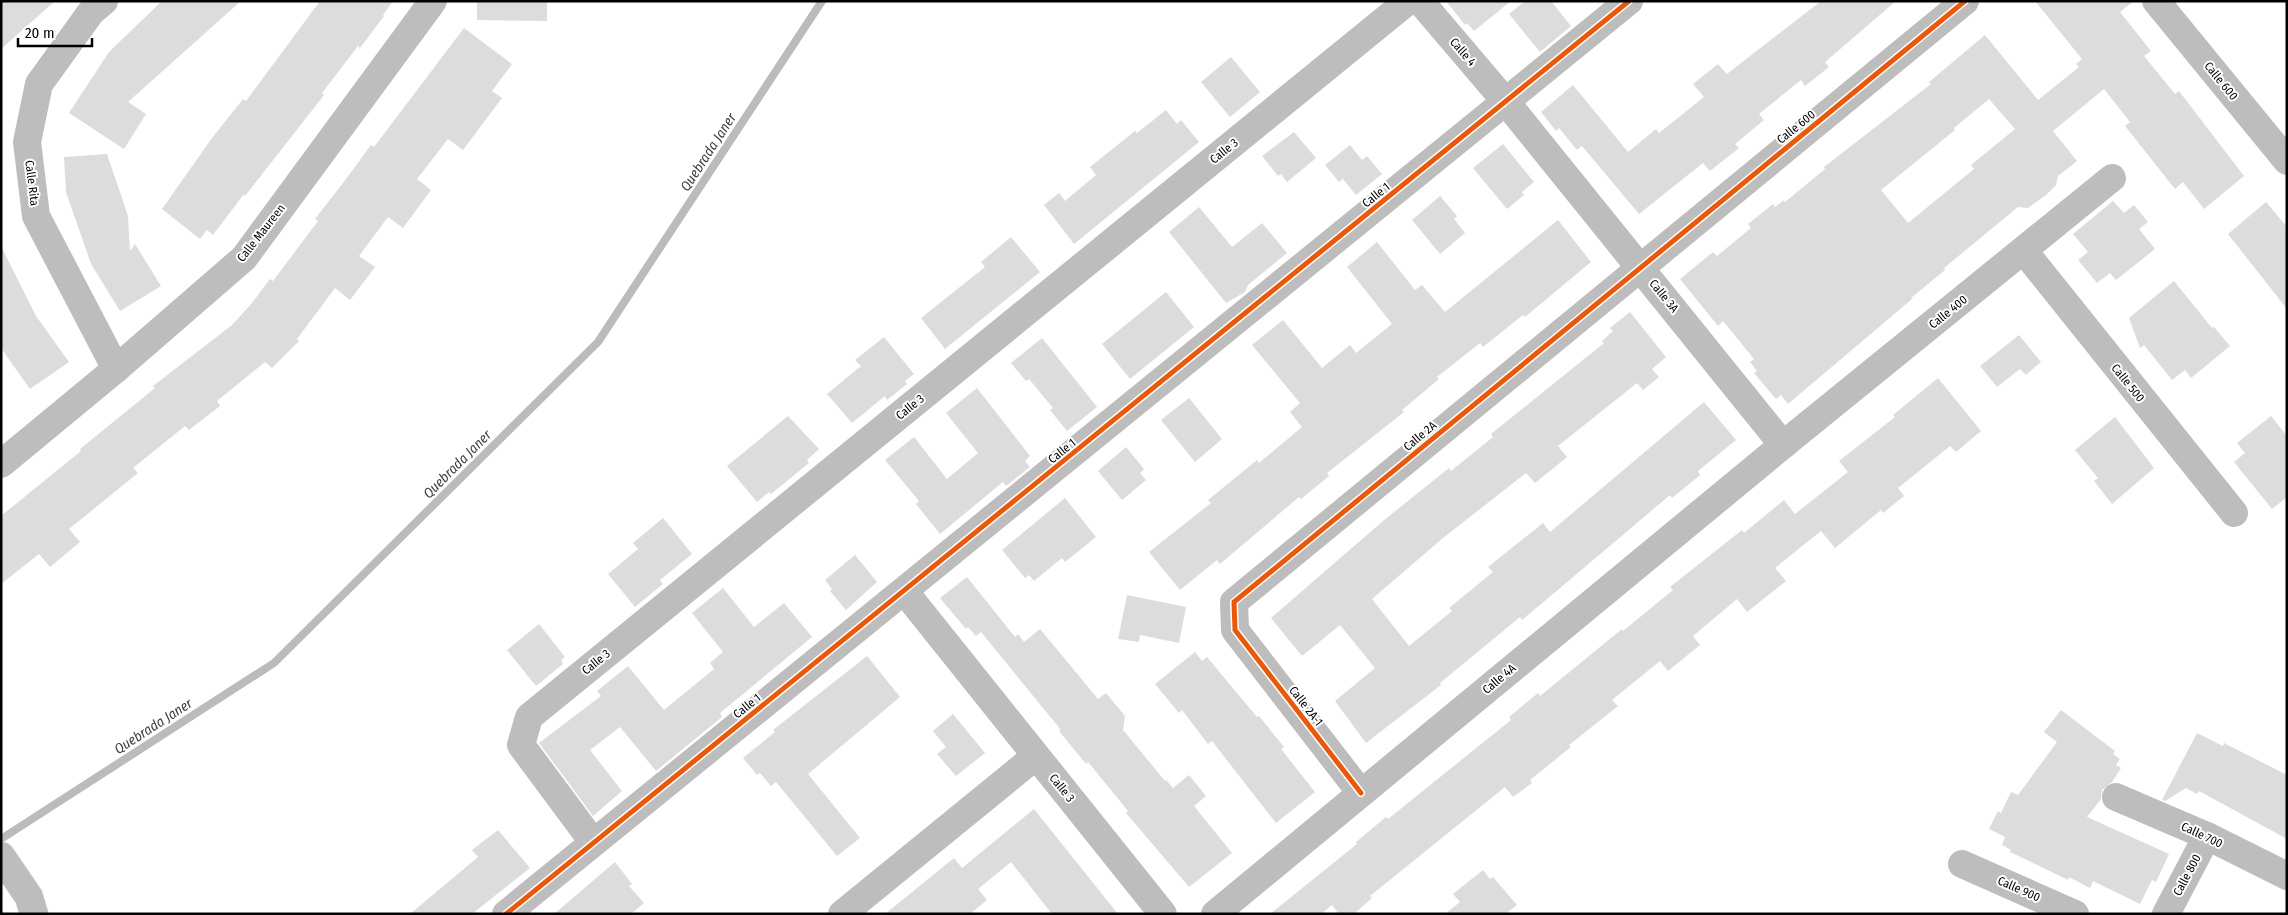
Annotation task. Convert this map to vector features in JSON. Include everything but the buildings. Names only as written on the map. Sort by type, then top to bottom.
[{"type":"street","name":"Calle Rita","points":[[104,1],[91,12],[39,84],[27,142],[36,216],[116,369]]},
{"type":"street","name":"Calle Maureen","points":[[1,464],[116,369],[244,258],[433,1]]},
{"type":"street","name":"Calle 3","points":[[593,842],[521,745],[529,717],[1408,1]]},
{"type":"street","name":"Calle 4","points":[[1420,1],[1506,102]]},
{"type":"street","name":"Calle 1","points":[[506,914],[905,592],[1629,1]]},
{"type":"street","name":"Calle 600","points":[[1640,267],[1965,1]]},
{"type":"street","name":"Calle 600","points":[[2156,1],[2287,161]]},
{"type":"street","name":"Calle 3A","points":[[1506,102],[1783,445]]},
{"type":"street","name":"Calle 400","points":[[1783,445],[2112,178]]},
{"type":"street","name":"Calle 500","points":[[2024,251],[2234,513]]},
{"type":"street","name":"Calle 2A","points":[[1235,630],[1234,602],[1640,267]]},
{"type":"street","name":"Calle 4A","points":[[1215,914],[1783,445]]},
{"type":"street","name":"Calle 3","points":[[905,592],[1163,914]]},
{"type":"street","name":"Calle 2A-1","points":[[1235,630],[1361,793]]},
{"type":"street","points":[[854,910],[1036,756]]},
{"type":"street","name":"Calle 700","points":[[2116,797],[2207,836],[2287,876]]},
{"type":"street","name":"Calle 800","points":[[2166,914],[2207,836]]},
{"type":"street","points":[[1,856],[32,905]]},
{"type":"street","name":"Calle 900","points":[[1962,864],[2075,914]]},
{"type":"waterway","name":"Quebrada Janer","points":[[1,839],[274,663],[598,342],[822,1]]},
{"type":"cycle path","points":[[506,914],[1629,1]]},
{"type":"cycle path","points":[[1361,793],[1235,630],[1234,602],[1965,1]]}]
